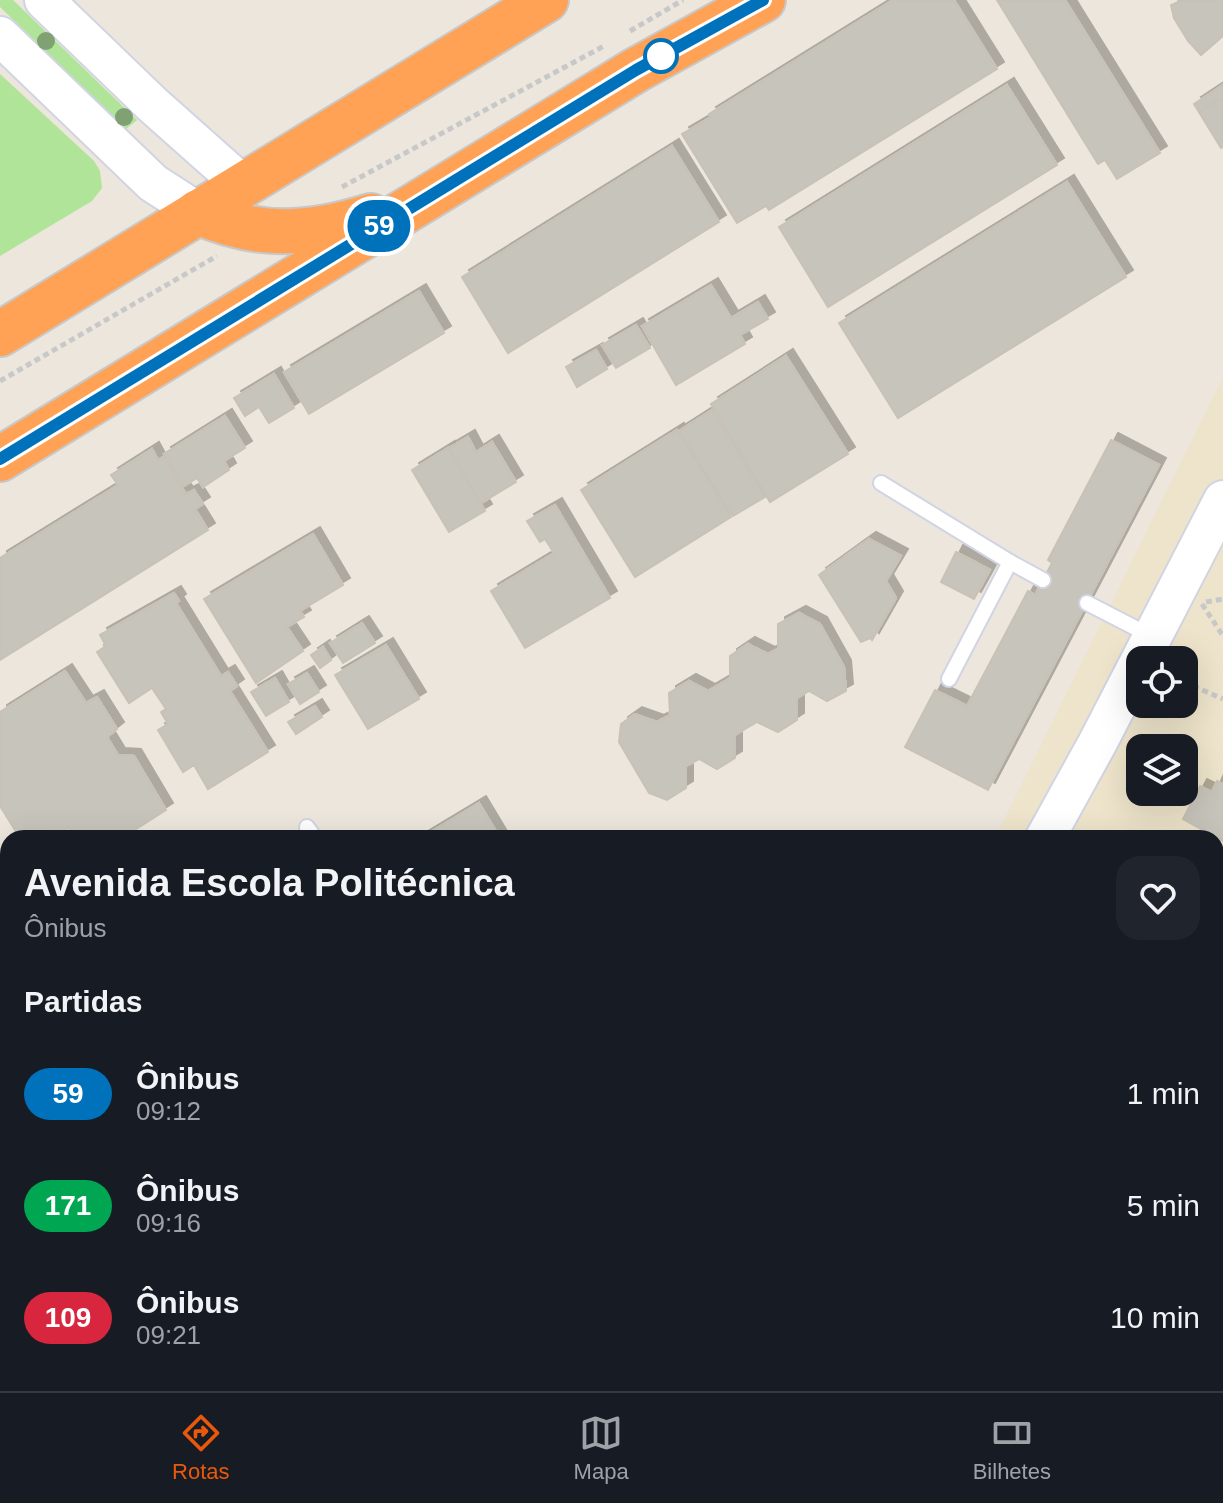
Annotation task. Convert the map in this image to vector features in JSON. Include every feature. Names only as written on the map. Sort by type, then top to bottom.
[{"type":"highway","points":[[0,334],[546,0]]},
{"type":"highway","points":[[0,459],[636,70],[763,0]]},
{"type":"highway","points":[[198,212],[242,228],[296,233],[348,223],[420,202]]},
{"type":"main road","points":[[44,0],[153,105],[243,185]]},
{"type":"main road","points":[[0,36],[153,183],[198,212]]},
{"type":"main road","points":[[1049,830],[1223,500]]},
{"type":"lane","points":[[881,483],[1043,580]]},
{"type":"lane","points":[[949,679],[1010,562]]},
{"type":"lane","points":[[1087,603],[1152,636]]},
{"type":"path","points":[[1223,599],[1201,603],[1223,636]]},
{"type":"path","points":[[1198,688],[1223,699]]},
{"type":"shaded area","points":[[1223,377],[1223,830],[999,830]]},
{"type":"green space","points":[[0,0],[13,0],[137,120],[126,129],[0,7]]},
{"type":"green space","points":[[0,74],[94,161],[100,171],[102,188],[92,201],[0,256]]},
{"type":"building","points":[[893,0],[954,0],[997,69],[769,210],[766,206],[737,223],[682,134],[711,117],[709,114]]},
{"type":"building","points":[[997,0],[1065,0],[1160,153],[1117,179],[1105,160],[1098,164]]},
{"type":"building","points":[[1183,0],[1223,0],[1223,36],[1201,55],[1174,18],[1171,5]]},
{"type":"building","points":[[1007,85],[1057,165],[828,307],[779,227]]},
{"type":"building","points":[[1223,85],[1223,98],[1199,112],[1194,104]]},
{"type":"building","points":[[1223,98],[1223,147],[1221,148],[1199,112]]},
{"type":"building","points":[[672,146],[719,222],[508,353],[462,277]]},
{"type":"building","points":[[1067,182],[1126,277],[898,418],[839,323]]},
{"type":"building","points":[[711,285],[731,318],[758,302],[768,319],[740,335],[745,344],[676,385],[642,326]]},
{"type":"building","points":[[419,291],[444,333],[309,414],[284,372]]},
{"type":"building","points":[[636,325],[650,348],[616,368],[602,345]]},
{"type":"building","points":[[596,350],[607,369],[577,387],[566,367]]},
{"type":"building","points":[[786,356],[848,454],[770,502],[711,404]]},
{"type":"building","points":[[274,374],[294,408],[269,423],[259,407],[245,416],[234,398]]},
{"type":"building","points":[[712,410],[765,497],[733,516],[679,431]]},
{"type":"building","points":[[225,416],[245,448],[224,461],[229,470],[203,487],[197,478],[184,486],[164,454]]},
{"type":"building","points":[[677,430],[731,517],[635,577],[581,490]]},
{"type":"building","points":[[468,437],[476,452],[492,442],[516,482],[481,503],[449,448]]},
{"type":"building","points":[[1111,440],[1159,465],[988,790],[905,747],[935,690],[967,706],[1028,591],[1035,595],[1052,563],[1048,560]]},
{"type":"building","points":[[448,448],[485,511],[449,532],[412,470]]},
{"type":"building","points":[[152,449],[158,460],[163,457],[186,494],[194,490],[203,504],[195,509],[208,530],[0,660],[0,558],[118,485],[111,475]]},
{"type":"building","points":[[555,505],[610,598],[525,648],[491,591],[554,553],[545,539],[540,542],[527,521]]},
{"type":"building","points":[[313,534],[343,585],[300,611],[304,617],[287,627],[303,651],[256,683],[204,599]]},
{"type":"building","points":[[869,539],[901,556],[886,581],[896,598],[872,640],[861,642],[819,575]]},
{"type":"building","points":[[956,552],[990,570],[974,599],[941,582]]},
{"type":"building","points":[[174,593],[179,601],[176,603],[221,676],[228,672],[237,686],[230,691],[268,752],[208,789],[194,765],[183,772],[158,730],[168,724],[161,712],[166,709],[152,688],[129,703],[97,652],[106,646],[100,635]]},
{"type":"building","points":[[799,613],[820,624],[844,667],[846,691],[827,701],[809,691],[797,698],[797,720],[778,732],[757,722],[735,735],[735,758],[717,769],[699,759],[686,766],[686,788],[667,800],[649,793],[619,742],[621,724],[635,714],[657,722],[670,715],[669,693],[689,681],[708,691],[730,678],[730,656],[748,644],[768,654],[778,649],[778,624]]},
{"type":"building","points":[[362,623],[375,643],[343,663],[330,643]]},
{"type":"building","points":[[386,645],[419,699],[368,729],[335,675]]},
{"type":"building","points":[[323,647],[331,660],[320,668],[311,655]]},
{"type":"building","points":[[65,671],[86,703],[97,697],[117,729],[107,737],[118,755],[134,756],[166,810],[135,830],[15,830],[0,806],[0,712]]},
{"type":"building","points":[[307,673],[319,692],[300,704],[288,684]]},
{"type":"building","points":[[275,678],[289,702],[266,716],[251,692]]},
{"type":"building","points":[[315,706],[322,717],[296,734],[288,722]]},
{"type":"building","points":[[1217,781],[1223,784],[1223,830],[1203,830],[1183,819],[1190,806],[1198,806],[1200,786],[1212,792]]},
{"type":"building","points":[[479,803],[495,830],[434,830]]},
{"type":"bus line","name":"59","points":[[0,459],[636,70],[763,0]]}]
